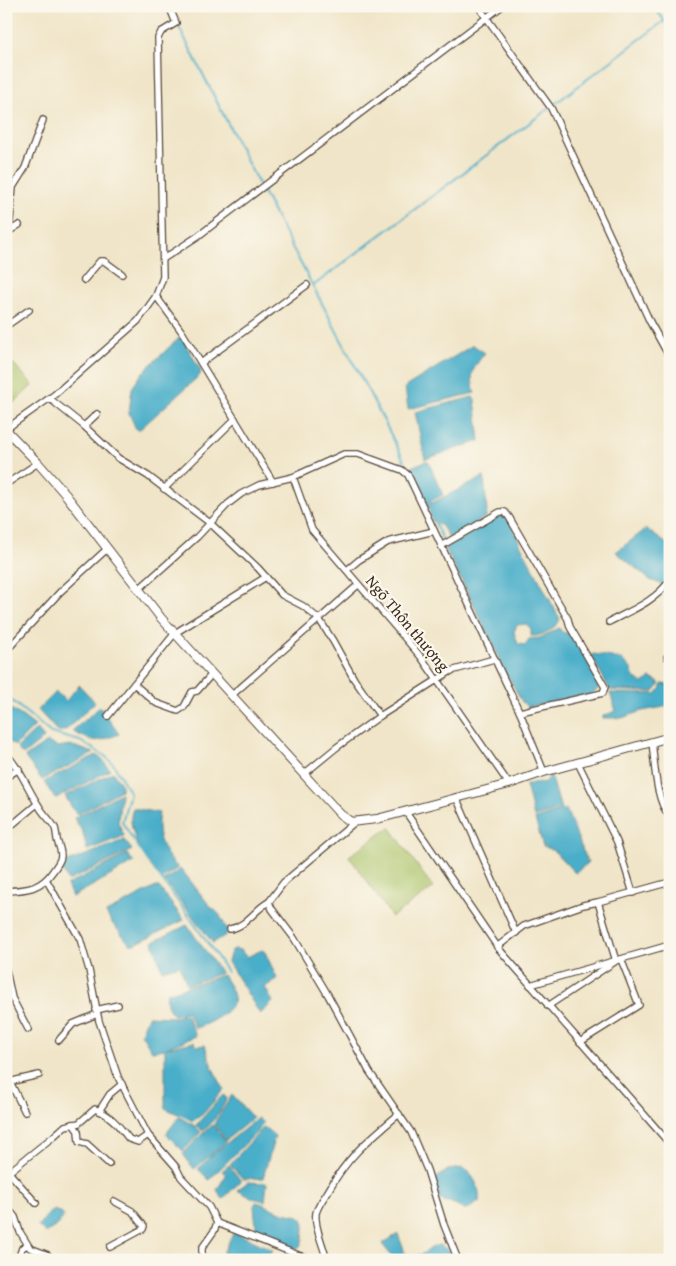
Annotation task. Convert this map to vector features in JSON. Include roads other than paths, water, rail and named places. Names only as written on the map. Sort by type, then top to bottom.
[{"type":"street","points":[[169,6],[176,23],[161,32],[158,38],[163,277],[156,296],[138,321],[50,398],[6,429],[38,463],[161,618],[340,814],[351,822],[378,819],[509,784],[544,772],[670,737]]},
{"type":"street","points":[[478,6],[551,108],[650,322],[670,358]]},
{"type":"street","points":[[163,259],[198,236],[502,6]]},
{"type":"street","points":[[8,233],[12,187],[25,168],[43,120]]},
{"type":"street","points":[[8,233],[19,225]]},
{"type":"street","points":[[84,280],[100,261],[104,261],[122,274]]},
{"type":"street","points":[[201,363],[307,285]]},
{"type":"street","points":[[156,296],[182,332],[273,482]]},
{"type":"street","points":[[6,326],[28,310]]},
{"type":"street","points":[[50,398],[118,458],[210,523],[282,595],[303,606],[318,619],[333,640],[354,679],[380,716]]},
{"type":"street","points":[[84,426],[97,414]]},
{"type":"street","points":[[164,489],[235,419]]},
{"type":"street","points":[[139,589],[197,537],[228,504],[241,494],[259,485],[292,477],[344,454],[358,454],[402,470],[408,475],[520,712],[544,772]]},
{"type":"street","points":[[6,484],[38,463]]},
{"type":"street","name":"Ngõ Thôn thượng","points":[[292,477],[312,530],[421,657],[509,784]]},
{"type":"street","points":[[441,546],[500,512],[505,512],[568,619],[570,627],[605,687],[603,693],[520,712]]},
{"type":"street","points":[[347,570],[388,542],[434,531]]},
{"type":"street","points":[[6,651],[60,592],[107,548]]},
{"type":"street","points":[[108,716],[175,633],[266,577]]},
{"type":"street","points":[[609,622],[651,600],[665,588],[670,580]]},
{"type":"street","points":[[232,695],[358,585]]},
{"type":"street","points":[[304,774],[380,716],[451,671],[494,659]]},
{"type":"street","points":[[134,684],[156,703],[178,711],[184,707],[192,692],[197,691],[212,674]]},
{"type":"street","points":[[652,742],[660,801],[665,812],[670,817]]},
{"type":"street","points":[[6,754],[19,769],[37,804],[55,829],[61,850],[61,860],[47,880],[39,885],[20,890],[6,891]]},
{"type":"street","points":[[578,763],[617,842],[633,893]]},
{"type":"street","points":[[6,777],[19,769]]},
{"type":"street","points":[[456,797],[516,933]]},
{"type":"street","points":[[6,830],[37,804]]},
{"type":"street","points":[[405,811],[497,947],[670,1144]]},
{"type":"street","points":[[230,929],[248,921],[264,904],[270,902],[284,882],[355,822]]},
{"type":"street","points":[[47,880],[80,939],[104,1040],[122,1084],[148,1135],[176,1167],[181,1177],[209,1207],[217,1223],[311,1260]]},
{"type":"street","points":[[497,947],[524,926],[583,905],[670,882]]},
{"type":"street","points":[[270,902],[272,909],[294,938],[328,994],[369,1071],[411,1132],[427,1170],[444,1225],[458,1260]]},
{"type":"street","points":[[580,1042],[639,1005],[619,960],[598,902]]},
{"type":"street","points":[[530,986],[670,945]]},
{"type":"street","points":[[548,1006],[619,960]]},
{"type":"street","points":[[6,970],[12,998],[28,1029]]},
{"type":"street","points":[[59,1040],[73,1024],[97,1012],[118,1005]]},
{"type":"street","points":[[25,1112],[11,1084],[13,1081],[39,1075]]},
{"type":"street","points":[[99,1111],[110,1094],[122,1084]]},
{"type":"street","points":[[36,1203],[7,1173],[58,1131],[73,1123],[79,1123],[95,1109],[115,1121],[128,1139],[138,1142],[148,1135]]},
{"type":"street","points":[[324,1260],[325,1254],[316,1220],[316,1213],[322,1201],[338,1173],[361,1146],[399,1114]]},
{"type":"street","points":[[73,1123],[78,1131],[79,1142],[87,1144],[109,1164]]},
{"type":"street","points":[[110,1247],[143,1229],[144,1226],[132,1211],[114,1201]]},
{"type":"street","points":[[6,1206],[16,1217],[20,1232],[27,1245],[33,1250],[48,1255],[50,1260]]},
{"type":"street","points":[[202,1260],[202,1248],[214,1231],[217,1223]]},
{"type":"street","points":[[18,1260],[22,1248],[27,1245]]},
{"type":"water","points":[[179,338],[182,338],[201,371],[200,375],[139,430],[136,429],[129,413],[132,388],[143,372]]},
{"type":"water","points":[[473,345],[485,353],[473,371],[472,380],[475,393],[408,409],[405,387]]},
{"type":"water","points":[[473,397],[475,400],[480,441],[425,459],[415,412]]},
{"type":"water","points":[[428,461],[443,495],[427,503],[411,467]]},
{"type":"water","points":[[484,477],[486,517],[449,538],[442,526],[432,521],[428,505]]},
{"type":"water","points":[[501,516],[507,519],[513,526],[519,542],[560,619],[552,629],[544,634],[535,636],[531,636],[531,629],[526,624],[517,625],[514,632],[518,644],[525,645],[529,639],[540,638],[559,628],[563,633],[570,632],[596,675],[599,686],[591,694],[528,707],[522,702],[509,678],[505,676],[494,646],[445,548]]},
{"type":"water","points":[[646,529],[670,546],[670,571],[663,585],[650,580],[616,552]]},
{"type":"water","points":[[594,654],[621,660],[628,665],[634,677],[639,681],[643,683],[650,678],[659,682],[659,686],[654,692],[610,690],[592,657]]},
{"type":"water","points":[[662,684],[670,685],[670,706],[642,711],[622,718],[603,718],[603,716],[616,711],[610,693],[656,694]]},
{"type":"water","points":[[79,685],[95,702],[66,730],[58,732],[38,710],[56,692],[66,701]]},
{"type":"water","points":[[6,706],[35,726],[15,746],[6,739]]},
{"type":"water","points":[[100,707],[119,734],[105,739],[91,740],[72,731]]},
{"type":"water","points":[[37,729],[44,738],[23,755],[17,748]]},
{"type":"water","points":[[47,742],[58,747],[70,745],[94,753],[42,780],[25,757]]},
{"type":"water","points":[[96,755],[103,760],[110,770],[57,798],[54,797],[44,782]]},
{"type":"water","points":[[113,772],[121,784],[121,790],[78,814],[74,811],[65,796]]},
{"type":"water","points":[[551,775],[561,809],[534,817],[526,785],[545,782]]},
{"type":"water","points":[[121,793],[118,822],[124,836],[87,850],[83,833],[74,818]]},
{"type":"water","points":[[133,808],[159,813],[158,829],[161,843],[178,868],[161,879],[149,864],[134,835],[131,816]]},
{"type":"water","points":[[566,809],[588,863],[575,873],[554,851],[543,846],[535,819]]},
{"type":"water","points":[[124,840],[132,850],[68,881],[63,871],[65,863]]},
{"type":"water","points":[[127,854],[133,863],[72,897],[67,885]]},
{"type":"water","points":[[181,869],[210,906],[219,914],[229,933],[213,943],[164,880]]},
{"type":"water","points":[[159,887],[184,920],[135,944],[130,944],[106,913]]},
{"type":"water","points":[[187,925],[221,973],[187,985],[180,965],[162,970],[153,942]]},
{"type":"water","points":[[235,949],[240,950],[247,957],[262,950],[265,952],[276,976],[277,979],[265,987],[273,1002],[260,1014],[228,962],[231,951]]},
{"type":"water","points":[[223,975],[234,997],[230,1007],[219,1017],[195,1028],[187,1012],[174,1015],[170,1011],[167,993]]},
{"type":"water","points":[[186,1014],[196,1036],[166,1048],[194,1042],[197,1046],[205,1045],[212,1067],[224,1089],[203,1114],[193,1121],[165,1108],[165,1049],[152,1051],[141,1033],[148,1016],[175,1017]]},
{"type":"water","points":[[223,1095],[227,1098],[222,1107],[214,1120],[203,1131],[196,1125]]},
{"type":"water","points":[[232,1095],[253,1118],[226,1140],[214,1124]]},
{"type":"water","points":[[179,1117],[195,1126],[201,1132],[183,1151],[166,1134]]},
{"type":"water","points":[[258,1118],[263,1123],[258,1131],[209,1180],[198,1169]]},
{"type":"water","points":[[213,1125],[226,1142],[194,1169],[183,1154]]},
{"type":"water","points":[[264,1127],[275,1136],[263,1178],[243,1179],[230,1164]]},
{"type":"water","points":[[229,1165],[241,1181],[223,1199],[217,1190],[226,1175],[222,1171]]},
{"type":"water","points":[[463,1168],[473,1178],[479,1192],[479,1202],[467,1209],[439,1199],[434,1182],[435,1179],[448,1170]]},
{"type":"water","points":[[248,1182],[267,1183],[265,1201],[252,1198],[237,1190]]},
{"type":"water","points":[[256,1202],[301,1218],[304,1225],[304,1234],[301,1246],[298,1249],[257,1236],[254,1206]]},
{"type":"water","points":[[52,1210],[63,1215],[56,1226],[45,1233],[38,1226]]},
{"type":"water","points":[[234,1232],[273,1250],[265,1260],[240,1260],[223,1253]]},
{"type":"water","points":[[398,1234],[405,1253],[409,1256],[423,1254],[439,1245],[448,1250],[455,1260],[395,1260],[382,1244]]},
{"type":"waterway","points":[[653,6],[670,28]]},
{"type":"waterway","points":[[552,106],[664,21]]},
{"type":"waterway","points":[[179,27],[429,510]]},
{"type":"waterway","points":[[313,286],[548,109]]},
{"type":"waterway","points":[[435,524],[444,542]]},
{"type":"waterway","points":[[6,696],[51,733],[80,741],[105,756],[114,765],[130,793],[122,822],[227,972]]}]
